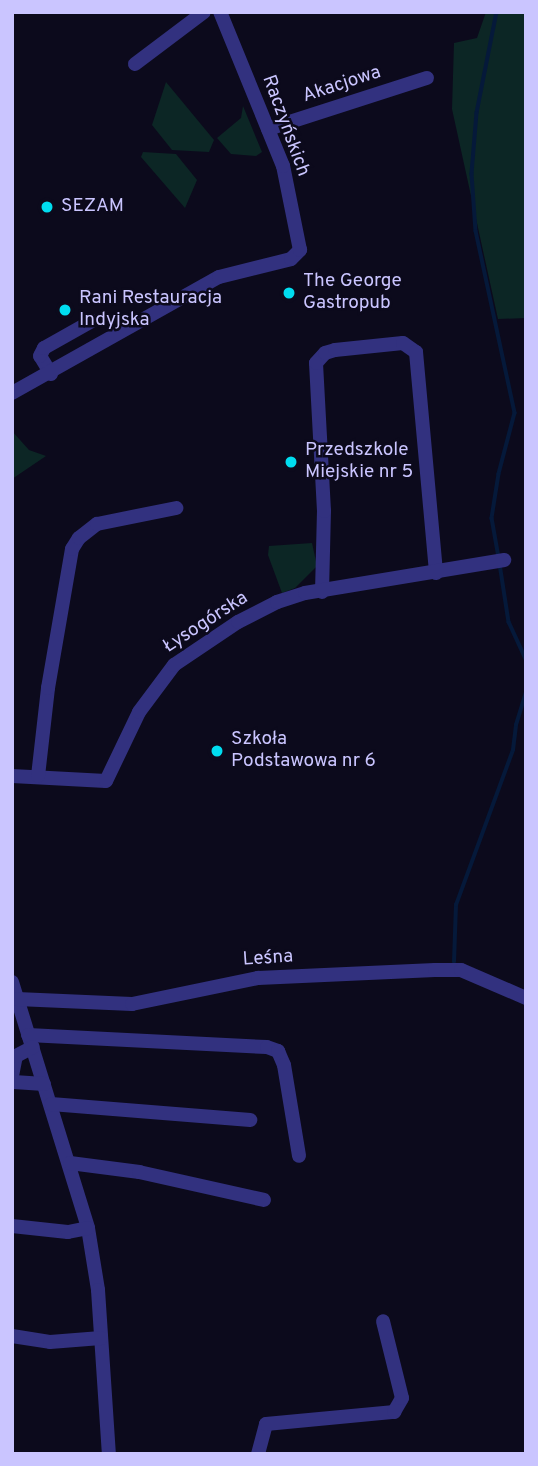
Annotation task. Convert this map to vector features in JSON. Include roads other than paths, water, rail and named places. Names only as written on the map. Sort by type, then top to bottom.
[{"type":"street","points":[[135,64],[204,12]]},
{"type":"street","name":"Raczyńskich","points":[[51,374],[228,273],[279,262],[296,255],[299,243],[283,166],[220,12]]},
{"type":"street","name":"Akacjowa","points":[[268,129],[427,78]]},
{"type":"street","points":[[12,393],[51,374],[40,356],[44,348],[92,321]]},
{"type":"street","points":[[322,592],[324,511],[316,363],[325,353],[335,350],[403,344],[416,352],[436,573]]},
{"type":"street","points":[[38,776],[50,674],[72,549],[79,538],[97,524],[176,508]]},
{"type":"street","name":"Łysogórska","points":[[12,776],[38,776],[97,783],[106,781],[139,712],[174,666],[238,622],[277,602],[504,561]]},
{"type":"street","name":"Leśna","points":[[17,999],[132,1004],[236,980],[393,970],[461,970],[522,996]]},
{"type":"street","points":[[12,982],[24,1033],[51,1104],[88,1228],[98,1290],[109,1454]]},
{"type":"street","points":[[24,1033],[12,1077],[14,1082],[44,1084]]},
{"type":"street","points":[[24,1033],[267,1047],[278,1051],[284,1065],[299,1156]]},
{"type":"street","points":[[51,1104],[250,1120]]},
{"type":"street","points":[[70,1163],[139,1172],[264,1200]]},
{"type":"street","points":[[12,1226],[68,1232],[88,1228]]},
{"type":"street","points":[[258,1454],[266,1424],[394,1412],[402,1398],[383,1321]]},
{"type":"street","points":[[12,1336],[50,1342],[101,1338]]},
{"type":"waterway","points":[[497,12],[477,113],[472,174],[476,231],[515,413],[499,474],[492,518],[499,556]]},
{"type":"waterway","points":[[500,564],[509,622],[526,659]]},
{"type":"waterway","points":[[454,962],[456,905],[513,750],[516,725],[526,692]]},
{"type":"place","name":"SEZAM","points":[[47,207]]},
{"type":"place","name":"The George Gastropub","points":[[289,293]]},
{"type":"place","name":"Rani Restauracja Indyjska","points":[[65,310]]},
{"type":"place","name":"Przedszkole Miejskie nr 5","points":[[291,462]]},
{"type":"place","name":"Szkoła Podstawowa nr 6","points":[[217,751]]}]
